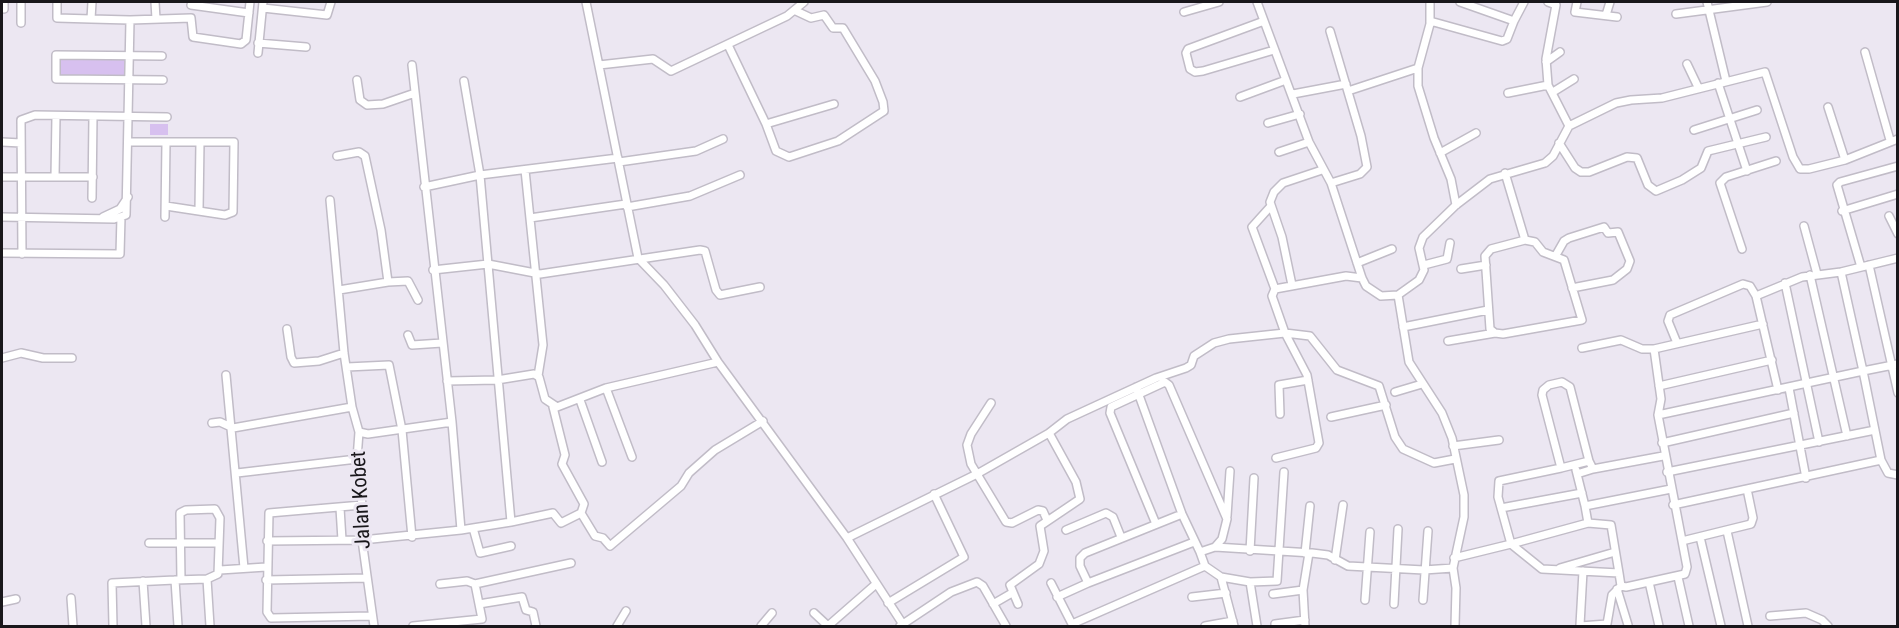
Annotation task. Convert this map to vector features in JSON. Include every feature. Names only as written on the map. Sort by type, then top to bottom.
[{"type":"street","points":[[21,2],[21,24]]},
{"type":"street","points":[[57,2],[57,18],[130,20],[191,18]]},
{"type":"street","points":[[91,19],[92,2]]},
{"type":"street","points":[[155,2],[156,19]]},
{"type":"street","points":[[249,13],[191,3],[193,38],[241,44],[246,40],[249,13],[250,2]]},
{"type":"street","points":[[258,53],[263,5],[327,15],[331,2]]},
{"type":"street","points":[[586,2],[638,258],[664,285],[695,325],[718,362],[847,538],[902,626],[951,592],[972,582],[980,583],[1006,627]]},
{"type":"street","points":[[600,65],[653,59],[671,71],[796,10],[804,2]]},
{"type":"street","points":[[1184,12],[1219,2]]},
{"type":"street","points":[[1257,2],[1309,142],[1331,183],[1362,278],[1366,286],[1377,294],[1398,295],[1419,280],[1424,265],[1419,249],[1423,237],[1456,205],[1490,179],[1545,163],[1553,156],[1569,126],[1631,99],[1653,100],[1698,87],[1766,73],[1793,157],[1800,169],[1845,160],[1894,140],[1865,52]]},
{"type":"street","points":[[1430,2],[1430,21],[1418,68],[1418,86],[1424,109],[1451,179],[1456,205]]},
{"type":"street","points":[[1460,2],[1514,21]]},
{"type":"street","points":[[1430,21],[1503,41],[1524,2]]},
{"type":"street","points":[[1548,2],[1556,3],[1546,62],[1548,85],[1569,126]]},
{"type":"street","points":[[1577,2],[1575,12],[1617,17]]},
{"type":"street","points":[[1606,15],[1610,2]]},
{"type":"street","points":[[1676,14],[1708,5],[1767,2]]},
{"type":"street","points":[[1708,5],[1729,119],[1747,171]]},
{"type":"street","points":[[728,45],[766,124],[777,153],[789,157],[838,141],[884,111],[883,102],[875,81],[843,28],[833,28],[824,15],[811,18],[796,10]]},
{"type":"street","points":[[2,217],[121,217],[128,212],[130,20]]},
{"type":"street","points":[[1264,21],[1188,49],[1186,53],[1190,69],[1195,72],[1203,71],[1274,50]]},
{"type":"street","points":[[1330,32],[1367,167],[1360,174],[1331,183]]},
{"type":"street","points":[[258,43],[306,47]]},
{"type":"street","points":[[1546,62],[1560,52]]},
{"type":"street","points":[[162,56],[56,55],[56,79],[163,80]]},
{"type":"street","points":[[1687,64],[1698,87]]},
{"type":"street","points":[[411,65],[441,342],[452,422],[461,530]]},
{"type":"street","points":[[1293,94],[1347,88],[1418,68]]},
{"type":"street","points":[[1553,92],[1574,79]]},
{"type":"street","points":[[357,80],[360,100],[367,105],[383,104],[415,93]]},
{"type":"street","points":[[1240,97],[1286,80]]},
{"type":"street","points":[[465,81],[480,176],[511,522]]},
{"type":"street","points":[[1508,93],[1548,85]]},
{"type":"street","points":[[766,124],[834,104]]},
{"type":"street","points":[[1828,107],[1845,160]]},
{"type":"street","points":[[1694,130],[1757,110]]},
{"type":"street","points":[[1268,123],[1300,114]]},
{"type":"street","points":[[22,254],[21,120],[35,115],[166,117]]},
{"type":"street","points":[[56,116],[56,177]]},
{"type":"street","points":[[92,198],[93,116]]},
{"type":"street","points":[[1440,153],[1476,133]]},
{"type":"street","points":[[1559,144],[1575,168],[1581,172],[1589,172],[1627,157],[1636,158],[1648,185],[1656,191],[1682,180],[1701,168],[1707,152],[1738,146],[1766,137]]},
{"type":"street","points":[[424,188],[480,176],[696,151],[723,139]]},
{"type":"street","points":[[2,142],[21,143]]},
{"type":"street","points":[[129,142],[234,142],[235,206],[233,212],[225,215],[166,206]]},
{"type":"street","points":[[165,217],[166,142]]},
{"type":"street","points":[[200,142],[200,210]]},
{"type":"street","points":[[1279,152],[1309,142]]},
{"type":"street","points":[[337,156],[359,152],[365,156],[381,230],[388,282]]},
{"type":"street","points":[[1742,249],[1720,183],[1725,177],[1776,161]]},
{"type":"street","points":[[1861,267],[1837,193],[1837,185],[1840,182],[1898,166]]},
{"type":"street","points":[[525,170],[543,345],[538,376],[545,399],[554,406],[564,406],[606,388],[718,362]]},
{"type":"street","points":[[1292,285],[1282,237],[1270,207],[1271,197],[1283,183],[1322,170]]},
{"type":"street","points":[[1505,173],[1525,240]]},
{"type":"street","points":[[530,218],[690,196],[740,175]]},
{"type":"street","points":[[2,177],[93,177]]},
{"type":"street","points":[[1842,210],[1898,194]]},
{"type":"street","points":[[103,217],[120,209],[128,196]]},
{"type":"street","points":[[330,200],[344,353],[352,407],[359,432]]},
{"type":"street","points":[[1270,207],[1252,228],[1275,290],[1272,297],[1308,380],[1319,447],[1276,458]]},
{"type":"street","points":[[1889,216],[1898,234]]},
{"type":"street","points":[[2,253],[120,254],[121,217]]},
{"type":"street","points":[[1804,226],[1847,436]]},
{"type":"street","points":[[1556,255],[1564,241],[1569,238],[1604,227],[1608,233],[1617,232],[1630,261],[1627,269],[1613,280],[1572,288]]},
{"type":"street","points":[[1448,341],[1581,321],[1582,312],[1564,260],[1556,255],[1543,252],[1535,242],[1525,240],[1486,252],[1489,326],[1495,333]]},
{"type":"street","points":[[1424,265],[1447,259],[1450,243]]},
{"type":"street","points":[[1357,263],[1392,249]]},
{"type":"street","points":[[434,270],[488,264],[535,273],[705,251],[716,290],[720,295],[760,287]]},
{"type":"street","points":[[1756,296],[1785,283],[1814,275],[1841,272],[1898,258]]},
{"type":"street","points":[[1461,269],[1486,265]]},
{"type":"street","points":[[1869,265],[1894,365],[1898,393]]},
{"type":"street","points":[[1841,272],[1881,460],[1888,473],[1898,475]]},
{"type":"street","points":[[1275,290],[1346,276],[1362,278]]},
{"type":"street","points":[[339,290],[408,281],[418,300]]},
{"type":"street","points":[[1785,283],[1820,442]]},
{"type":"street","points":[[1677,343],[1668,321],[1670,315],[1743,284],[1750,286],[1756,296],[1778,390]]},
{"type":"street","points":[[1398,295],[1409,362],[1442,412],[1453,446],[1464,507],[1453,568],[1456,588],[1455,627]]},
{"type":"street","points":[[1403,327],[1488,310]]},
{"type":"street","points":[[1582,348],[1621,340],[1642,349],[1654,349],[1763,324]]},
{"type":"street","points":[[287,329],[294,363],[318,361],[344,353]]},
{"type":"street","points":[[847,538],[977,474],[1049,433],[1067,419],[1186,368],[1191,365],[1194,356],[1214,343],[1229,339],[1286,333],[1311,336],[1337,370],[1378,386],[1395,437],[1403,449],[1434,462],[1455,459]]},
{"type":"street","points":[[408,335],[412,345],[441,342]]},
{"type":"street","points":[[1583,571],[1580,626],[1607,624],[1610,599],[1619,588],[1678,577],[1687,572],[1662,443],[1658,415],[1661,399],[1654,349]]},
{"type":"street","points":[[2,357],[21,353],[43,358],[72,358]]},
{"type":"street","points":[[1659,386],[1772,360]]},
{"type":"street","points":[[347,367],[388,365],[402,430],[412,537]]},
{"type":"street","points":[[1658,415],[1894,365]]},
{"type":"street","points":[[226,375],[233,428],[244,568]]},
{"type":"street","points":[[447,381],[538,376]]},
{"type":"street","points":[[1280,414],[1279,385],[1308,380]]},
{"type":"street","points":[[1156,524],[1110,413],[1111,407],[1138,390],[1160,383],[1169,385],[1227,519]]},
{"type":"street","points":[[1561,468],[1542,395],[1545,388],[1558,383],[1566,383],[1572,392],[1593,469]]},
{"type":"street","points":[[1395,392],[1422,384]]},
{"type":"street","points":[[606,388],[632,457]]},
{"type":"street","points":[[1789,388],[1806,478]]},
{"type":"street","points":[[1138,390],[1194,542],[1205,566],[1221,577],[1250,582],[1277,581],[1284,472]]},
{"type":"street","points":[[580,400],[602,462]]},
{"type":"street","points":[[991,403],[971,434],[968,445],[969,456],[977,474],[1009,524],[1038,510],[1043,511],[1047,520]]},
{"type":"street","points":[[1331,417],[1386,405]]},
{"type":"street","points":[[267,541],[412,537],[511,522],[551,510],[560,523],[581,513],[584,504],[562,464],[565,455],[554,406]]},
{"type":"street","points":[[212,423],[220,422],[233,428],[352,407]]},
{"type":"street","points":[[1662,443],[1794,413]]},
{"type":"street","points":[[581,513],[595,536],[603,538],[610,546],[681,486],[690,473],[715,450],[763,421]]},
{"type":"street","name":"Jalan Kobet","points":[[374,627],[363,540],[357,459],[359,432],[368,434],[452,422]]},
{"type":"street","points":[[1667,472],[1875,430]]},
{"type":"street","points":[[1018,604],[1010,583],[1039,564],[1044,551],[1040,526],[1080,499],[1081,493],[1049,433]]},
{"type":"street","points":[[1453,446],[1499,440]]},
{"type":"street","points":[[1577,474],[1664,456]]},
{"type":"street","points":[[237,473],[357,459]]},
{"type":"street","points":[[1673,505],[1881,460]]},
{"type":"street","points":[[1589,461],[1499,481],[1501,508],[1511,544],[1542,569],[1619,573]]},
{"type":"street","points":[[1575,465],[1588,523]]},
{"type":"street","points":[[1215,547],[1222,539],[1227,519],[1230,471]]},
{"type":"street","points":[[1250,551],[1254,477]]},
{"type":"street","points":[[1585,506],[1671,489]]},
{"type":"street","points":[[1682,542],[1748,526],[1753,521],[1747,489]]},
{"type":"street","points":[[1501,508],[1582,493]]},
{"type":"street","points":[[888,603],[964,557],[934,494]]},
{"type":"street","points":[[362,505],[269,513],[266,567],[269,617],[372,616]]},
{"type":"street","points":[[1335,561],[1343,505]]},
{"type":"street","points":[[1275,624],[1305,623],[1303,590],[1310,506]]},
{"type":"street","points":[[340,507],[342,540]]},
{"type":"street","points":[[113,627],[112,583],[143,581],[178,580],[207,579],[216,575],[220,570],[220,518],[218,511],[212,508],[180,513],[178,580],[178,627]]},
{"type":"street","points":[[1066,530],[1106,513],[1113,517],[1121,537]]},
{"type":"street","points":[[1088,583],[1080,566],[1080,558],[1085,553],[1182,514]]},
{"type":"street","points":[[1454,558],[1588,523],[1611,525],[1619,573],[1619,588],[1628,625]]},
{"type":"street","points":[[473,528],[480,553],[511,546]]},
{"type":"street","points":[[1394,604],[1398,529]]},
{"type":"street","points":[[1423,600],[1428,531]]},
{"type":"street","points":[[1727,531],[1748,627]]},
{"type":"street","points":[[1365,600],[1370,532]]},
{"type":"street","points":[[1700,537],[1721,627]]},
{"type":"street","points":[[1058,597],[1194,542]]},
{"type":"street","points":[[149,543],[219,543]]},
{"type":"street","points":[[1200,552],[1215,547],[1328,555],[1335,561],[1348,566],[1424,570],[1453,568]]},
{"type":"street","points":[[1555,570],[1615,552]]},
{"type":"street","points":[[440,584],[465,581],[475,585],[571,563]]},
{"type":"street","points":[[1051,583],[1073,625],[1205,566]]},
{"type":"street","points":[[220,570],[266,567]]},
{"type":"street","points":[[1205,627],[1234,624],[1221,577]]},
{"type":"street","points":[[1678,577],[1689,627]]},
{"type":"street","points":[[266,580],[367,578]]},
{"type":"street","points":[[207,579],[210,627]]},
{"type":"street","points":[[143,581],[146,627]]},
{"type":"street","points":[[1250,582],[1257,627]]},
{"type":"street","points":[[1649,582],[1659,627]]},
{"type":"street","points":[[814,613],[828,626],[876,584]]},
{"type":"street","points":[[418,626],[482,619],[475,585]]},
{"type":"street","points":[[1273,594],[1303,590]]},
{"type":"street","points":[[993,604],[1012,593]]},
{"type":"street","points":[[1192,597],[1226,593]]},
{"type":"street","points":[[479,604],[522,597],[526,610],[533,612],[536,627]]},
{"type":"street","points":[[71,598],[73,627]]},
{"type":"street","points":[[2,602],[16,599]]},
{"type":"street","points":[[616,627],[626,611]]},
{"type":"street","points":[[760,627],[772,613]]},
{"type":"street","points":[[1770,616],[1806,613],[1822,620],[1828,627]]},
{"type":"shaded area","points":[[58,57],[125,58],[124,77],[58,76]]},
{"type":"shaded area","points":[[150,124],[168,124],[168,135],[150,135]]}]
